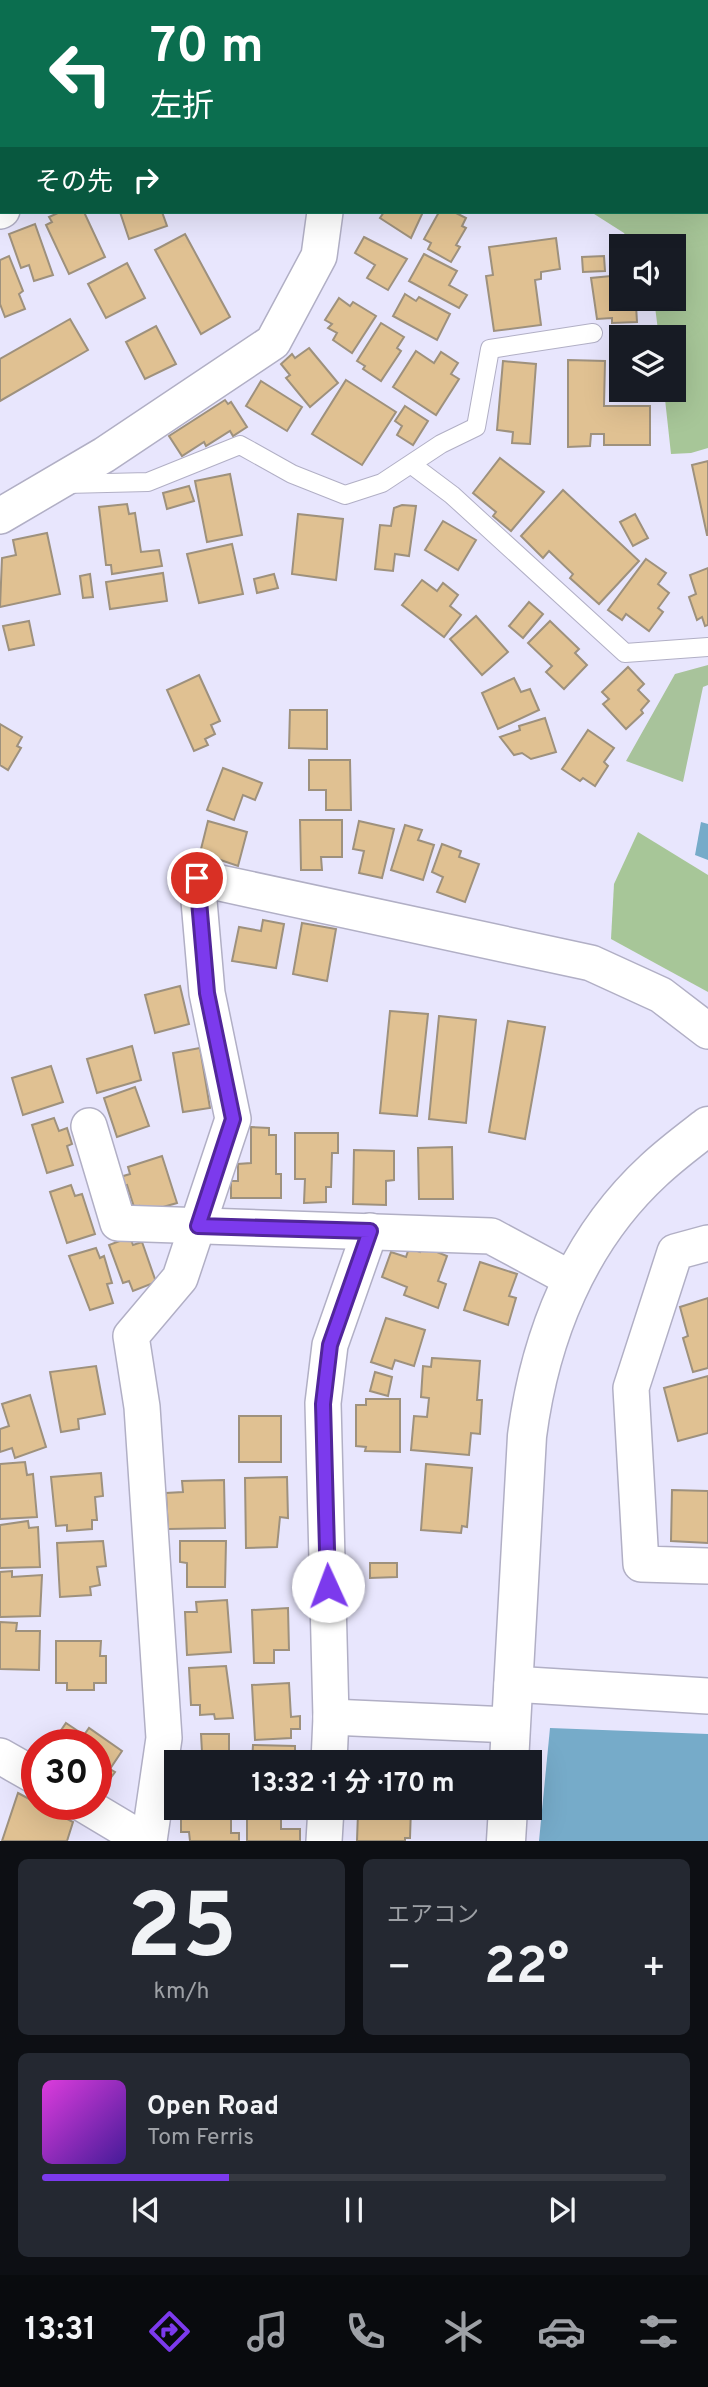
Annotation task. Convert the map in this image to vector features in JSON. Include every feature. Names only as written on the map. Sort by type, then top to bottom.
[{"type":"street","points":[[0,516],[104,455],[273,342],[319,256],[325,214]]},
{"type":"street","points":[[111,1820],[147,1841],[164,1738],[142,1407],[131,1336],[180,1278],[233,1119],[207,993],[197,878],[591,963],[661,995],[708,1031]]},
{"type":"street","points":[[89,1126],[118,1223],[491,1236],[571,1279]]},
{"type":"street","points":[[331,1717],[510,1744],[527,1436],[533,1394],[547,1339],[571,1279],[605,1226],[653,1171],[708,1126]]},
{"type":"street","points":[[330,1750],[323,1404],[330,1345],[370,1231]]},
{"type":"street","points":[[708,1243],[675,1252],[631,1388],[641,1563],[708,1566]]},
{"type":"street","points":[[512,1684],[708,1696]]},
{"type":"street","points":[[0,1756],[21,1768]]},
{"type":"street","points":[[324,1841],[325,1820]]},
{"type":"street","points":[[506,1841],[507,1820]]},
{"type":"lane","points":[[49,485],[148,482],[240,445],[292,474],[345,495],[382,483],[441,444],[476,427],[490,349],[593,333]]},
{"type":"lane","points":[[412,465],[452,495],[625,653],[708,647]]},
{"type":"green space","points":[[594,214],[708,214],[708,448],[691,453],[671,454],[665,402],[686,402],[686,325],[657,325],[656,311],[686,311],[686,234],[625,234]]},
{"type":"green space","points":[[708,665],[708,685],[703,687],[683,782],[626,761],[675,674]]},
{"type":"green space","points":[[638,832],[708,875],[708,992],[611,939],[614,884]]},
{"type":"water","points":[[701,822],[708,824],[708,860],[695,855]]},
{"type":"water","points":[[550,1728],[708,1734],[708,1841],[539,1841]]},
{"type":"building","points":[[56,214],[85,214],[105,257],[69,274],[46,225],[52,222],[49,217]]},
{"type":"building","points":[[121,214],[163,214],[167,226],[129,239]]},
{"type":"building","points":[[383,214],[422,214],[411,238],[380,218]]},
{"type":"building","points":[[438,214],[458,214],[466,218],[462,226],[466,228],[456,245],[460,247],[451,262],[428,249],[431,243],[424,239]]},
{"type":"building","points":[[35,224],[53,275],[34,281],[29,265],[21,268],[9,234]]},
{"type":"building","points":[[185,234],[230,317],[201,334],[155,250]]},
{"type":"building","points":[[364,237],[407,259],[388,290],[367,278],[375,265],[355,253]]},
{"type":"building","points":[[556,238],[560,269],[541,272],[541,279],[535,280],[541,325],[494,331],[486,276],[493,275],[489,247]]},
{"type":"building","points":[[424,254],[457,271],[449,285],[467,295],[459,308],[409,281]]},
{"type":"building","points":[[9,256],[23,291],[19,294],[25,309],[5,317],[0,304],[0,260]]},
{"type":"building","points":[[604,256],[605,271],[583,272],[582,257]]},
{"type":"building","points":[[127,263],[145,298],[106,318],[88,284]]},
{"type":"building","points":[[609,276],[609,311],[636,311],[637,322],[612,323],[612,318],[597,319],[591,278]]},
{"type":"building","points":[[405,294],[416,301],[419,297],[450,314],[437,340],[393,316]]},
{"type":"building","points":[[339,298],[350,306],[353,302],[376,316],[352,353],[333,340],[337,333],[328,328],[332,324],[325,320]]},
{"type":"building","points":[[70,319],[88,350],[0,401],[0,359]]},
{"type":"building","points":[[381,323],[404,337],[397,348],[401,351],[381,381],[363,369],[365,366],[357,361]]},
{"type":"building","points":[[156,326],[176,364],[145,379],[126,342]]},
{"type":"building","points":[[309,348],[338,383],[310,407],[286,378],[290,375],[281,364],[292,354],[295,358]]},
{"type":"building","points":[[416,351],[434,363],[441,352],[458,363],[451,374],[459,379],[436,415],[393,387]]},
{"type":"building","points":[[568,360],[605,361],[604,406],[650,406],[650,445],[604,445],[604,434],[591,434],[590,446],[568,447]]},
{"type":"building","points":[[503,361],[536,364],[530,444],[512,443],[513,432],[497,430]]},
{"type":"building","points":[[346,380],[396,412],[362,465],[312,434]]},
{"type":"building","points":[[261,381],[302,407],[287,431],[246,406]]},
{"type":"building","points":[[225,400],[228,404],[231,402],[247,427],[233,436],[230,431],[206,446],[204,442],[182,456],[169,436]]},
{"type":"building","points":[[405,406],[428,421],[413,445],[397,435],[402,426],[395,421]]},
{"type":"building","points":[[500,458],[544,492],[511,531],[493,516],[496,512],[473,493]]},
{"type":"building","points":[[708,461],[708,535],[707,535],[692,465]]},
{"type":"building","points":[[230,474],[242,535],[207,542],[195,481]]},
{"type":"building","points":[[189,486],[194,501],[167,509],[163,493]]},
{"type":"building","points":[[563,490],[639,561],[599,604],[570,578],[573,574],[549,551],[543,558],[521,536]]},
{"type":"building","points":[[127,504],[129,514],[135,513],[141,552],[159,550],[162,566],[112,574],[111,565],[106,565],[99,507]]},
{"type":"building","points":[[402,505],[416,506],[409,556],[395,554],[393,571],[375,569],[380,525],[391,526],[394,508]]},
{"type":"building","points":[[298,514],[343,519],[336,580],[292,574]]},
{"type":"building","points":[[635,514],[648,538],[633,546],[620,522]]},
{"type":"building","points":[[443,521],[476,540],[458,570],[425,550]]},
{"type":"building","points":[[47,533],[60,594],[0,607],[2,558],[16,555],[13,540]]},
{"type":"building","points":[[232,544],[243,594],[199,603],[187,554]]},
{"type":"building","points":[[646,559],[666,573],[658,584],[669,593],[658,608],[663,612],[649,631],[626,614],[622,620],[608,610]]},
{"type":"building","points":[[708,568],[708,625],[705,626],[702,617],[697,620],[689,597],[696,594],[690,575]]},
{"type":"building","points":[[163,573],[167,601],[110,609],[106,582]]},
{"type":"building","points":[[90,574],[93,597],[83,598],[80,576]]},
{"type":"building","points":[[274,574],[278,588],[257,593],[254,579]]},
{"type":"building","points":[[422,580],[437,591],[443,583],[458,595],[450,606],[461,615],[444,637],[402,605]]},
{"type":"building","points":[[529,602],[543,614],[523,638],[509,626]]},
{"type":"building","points":[[476,616],[508,652],[482,675],[450,639]]},
{"type":"building","points":[[29,621],[34,645],[9,650],[3,626]]},
{"type":"building","points":[[550,621],[579,649],[575,653],[587,665],[564,689],[546,672],[552,666],[528,643]]},
{"type":"building","points":[[628,667],[644,684],[638,690],[649,701],[641,710],[643,713],[626,729],[603,704],[609,699],[602,692]]},
{"type":"building","points":[[199,675],[220,721],[211,725],[215,734],[205,739],[208,745],[194,751],[167,690]]},
{"type":"building","points":[[514,678],[521,692],[530,689],[539,710],[498,729],[482,693]]},
{"type":"building","points":[[290,710],[327,710],[327,749],[289,748]]},
{"type":"building","points":[[545,718],[556,752],[531,759],[522,753],[514,755],[500,737],[520,730],[519,726]]},
{"type":"building","points":[[0,724],[22,737],[17,746],[21,748],[8,770],[0,765]]},
{"type":"building","points":[[588,730],[614,748],[604,762],[608,766],[595,786],[583,778],[580,781],[562,769]]},
{"type":"building","points":[[309,760],[350,760],[351,810],[326,810],[326,790],[309,790]]},
{"type":"building","points":[[223,768],[262,783],[255,800],[243,795],[234,820],[207,810]]},
{"type":"building","points":[[300,820],[342,820],[342,857],[321,857],[322,870],[301,870]]},
{"type":"building","points":[[208,821],[247,832],[238,866],[200,853]]},
{"type":"building","points":[[359,821],[394,829],[382,878],[359,873],[364,851],[353,849]]},
{"type":"building","points":[[405,825],[422,830],[418,840],[434,845],[423,880],[391,870]]},
{"type":"building","points":[[442,844],[461,851],[459,857],[479,864],[465,902],[437,892],[443,877],[432,872]]},
{"type":"building","points":[[263,920],[284,924],[276,968],[232,961],[239,927],[261,931]]},
{"type":"building","points":[[302,923],[336,929],[327,981],[293,974]]},
{"type":"building","points":[[180,986],[189,1024],[155,1033],[145,995]]},
{"type":"building","points":[[390,1011],[428,1014],[417,1116],[380,1113]]},
{"type":"building","points":[[439,1016],[476,1020],[466,1123],[429,1119]]},
{"type":"building","points":[[508,1021],[545,1027],[525,1139],[489,1132]]},
{"type":"building","points":[[132,1046],[141,1080],[97,1093],[87,1059]]},
{"type":"building","points":[[200,1048],[210,1108],[183,1112],[173,1053]]},
{"type":"building","points":[[51,1066],[63,1102],[23,1115],[12,1078]]},
{"type":"building","points":[[135,1087],[149,1126],[117,1137],[104,1098]]},
{"type":"building","points":[[54,1118],[59,1131],[67,1128],[72,1144],[67,1146],[73,1165],[47,1173],[32,1125]]},
{"type":"building","points":[[251,1127],[269,1128],[269,1135],[276,1135],[276,1174],[281,1174],[281,1198],[231,1198],[231,1181],[238,1181],[238,1164],[251,1163]]},
{"type":"building","points":[[295,1133],[338,1133],[338,1153],[332,1153],[331,1187],[326,1187],[326,1202],[304,1203],[305,1179],[295,1179]]},
{"type":"building","points":[[452,1147],[453,1199],[419,1199],[418,1148]]},
{"type":"building","points":[[354,1150],[394,1151],[394,1180],[386,1181],[386,1205],[353,1204]]},
{"type":"building","points":[[162,1156],[177,1203],[142,1213],[139,1206],[134,1207],[127,1185],[123,1186],[120,1177],[130,1174],[128,1167]]},
{"type":"building","points":[[71,1185],[75,1196],[82,1194],[95,1234],[67,1243],[50,1192]]},
{"type":"building","points":[[130,1237],[133,1245],[142,1242],[156,1282],[133,1291],[129,1281],[123,1283],[109,1245]]},
{"type":"building","points":[[422,1246],[447,1256],[438,1281],[446,1284],[438,1308],[404,1295],[407,1287],[382,1277],[391,1252],[406,1257],[409,1248],[420,1252]]},
{"type":"building","points":[[96,1248],[100,1258],[104,1256],[112,1283],[107,1284],[113,1303],[90,1310],[69,1256]]},
{"type":"building","points":[[480,1262],[517,1274],[509,1296],[516,1298],[508,1325],[464,1310]]},
{"type":"building","points":[[708,1298],[708,1368],[693,1372],[683,1338],[688,1336],[680,1307]]},
{"type":"building","points":[[386,1318],[425,1330],[414,1366],[395,1360],[392,1369],[371,1362]]},
{"type":"building","points":[[432,1358],[480,1361],[477,1400],[482,1400],[480,1434],[471,1433],[469,1455],[411,1450],[414,1416],[427,1417],[429,1398],[421,1397],[423,1366],[431,1367]]},
{"type":"building","points":[[96,1366],[105,1414],[78,1419],[79,1429],[61,1432],[50,1372]]},
{"type":"building","points":[[375,1372],[392,1377],[388,1396],[370,1391]]},
{"type":"building","points":[[708,1376],[708,1433],[678,1441],[664,1388]]},
{"type":"building","points":[[30,1395],[46,1447],[15,1458],[12,1448],[0,1452],[0,1429],[9,1426],[2,1404]]},
{"type":"building","points":[[366,1399],[400,1399],[400,1452],[365,1451],[366,1447],[356,1446],[356,1405],[366,1405]]},
{"type":"building","points":[[239,1416],[281,1416],[281,1462],[239,1462]]},
{"type":"building","points":[[25,1462],[27,1475],[33,1474],[37,1517],[0,1519],[0,1464]]},
{"type":"building","points":[[426,1464],[472,1468],[467,1527],[462,1526],[461,1533],[421,1530]]},
{"type":"building","points":[[101,1473],[103,1496],[95,1497],[97,1520],[92,1520],[92,1529],[67,1531],[67,1525],[56,1526],[51,1477]]},
{"type":"building","points":[[287,1477],[288,1518],[280,1517],[277,1547],[246,1548],[245,1478]]},
{"type":"building","points":[[224,1480],[225,1528],[168,1529],[166,1493],[183,1492],[182,1481]]},
{"type":"building","points":[[672,1490],[708,1491],[708,1543],[671,1541]]},
{"type":"building","points":[[28,1521],[29,1528],[38,1527],[40,1567],[0,1568],[0,1525]]},
{"type":"building","points":[[103,1541],[106,1566],[97,1567],[100,1585],[90,1587],[91,1595],[60,1597],[57,1543]]},
{"type":"building","points":[[180,1541],[226,1541],[225,1587],[187,1587],[187,1563],[180,1562]]},
{"type":"building","points":[[370,1563],[397,1563],[397,1577],[370,1578]]},
{"type":"building","points":[[12,1571],[12,1577],[42,1575],[40,1616],[0,1617],[0,1572]]},
{"type":"building","points":[[227,1600],[231,1652],[187,1655],[185,1612],[197,1612],[196,1602]]},
{"type":"building","points":[[288,1608],[289,1650],[274,1650],[274,1663],[254,1663],[252,1610]]},
{"type":"building","points":[[0,1622],[17,1623],[16,1631],[40,1631],[39,1670],[0,1669]]},
{"type":"building","points":[[56,1641],[101,1641],[100,1656],[106,1656],[106,1683],[94,1683],[94,1690],[67,1690],[67,1683],[56,1683]]},
{"type":"building","points":[[226,1666],[233,1718],[215,1719],[214,1714],[200,1715],[200,1705],[191,1705],[189,1668]]},
{"type":"building","points":[[289,1683],[291,1717],[300,1716],[300,1729],[291,1729],[291,1738],[255,1740],[252,1685]]},
{"type":"building","points":[[66,1723],[75,1729],[62,1729]]},
{"type":"building","points":[[201,1734],[229,1734],[229,1750],[202,1750]]},
{"type":"building","points":[[112,1744],[122,1751],[112,1766]]},
{"type":"building","points":[[253,1745],[295,1746],[295,1750],[253,1750]]},
{"type":"building","points":[[18,1793],[21,1795],[21,1820],[73,1822],[67,1841],[2,1841]]},
{"type":"building","points":[[181,1820],[231,1820],[231,1833],[239,1833],[239,1841],[190,1841],[189,1832],[181,1832]]},
{"type":"building","points":[[247,1820],[281,1820],[281,1829],[300,1829],[300,1841],[247,1841]]},
{"type":"building","points":[[358,1820],[411,1820],[410,1838],[405,1838],[405,1841],[357,1841]]},
{"type":"route","points":[[197,878],[207,993],[233,1119],[198,1226],[370,1231],[330,1345],[323,1404],[328,1586]]}]
